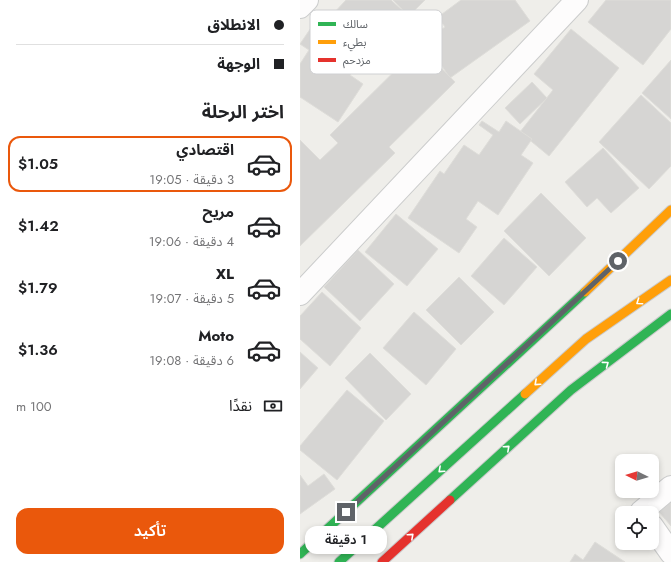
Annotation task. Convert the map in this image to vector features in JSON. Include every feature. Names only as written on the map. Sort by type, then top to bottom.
[{"type":"main road","points":[[300,554],[559,317],[671,210]]},
{"type":"main road","points":[[339,562],[586,339],[671,280]]},
{"type":"main road","points":[[382,562],[571,390],[671,314]]},
{"type":"street","points":[[300,7],[307,0]]},
{"type":"street","points":[[302,288],[577,0]]},
{"type":"street","points":[[648,506],[671,487]]},
{"type":"street","points":[[659,536],[671,553]]},
{"type":"building","points":[[346,0],[391,0],[402,10],[337,10]]},
{"type":"building","points":[[393,0],[425,0],[415,10],[403,10]]},
{"type":"building","points":[[461,0],[515,0],[530,21],[450,78],[442,66],[442,29],[445,27],[442,23],[442,14]]},
{"type":"building","points":[[606,0],[671,0],[671,29],[643,65],[588,22]]},
{"type":"building","points":[[310,29],[310,74],[351,74],[363,84],[338,122],[300,97],[300,64],[309,50],[300,44]]},
{"type":"building","points":[[571,29],[619,68],[549,156],[520,132],[553,90],[534,74]]},
{"type":"building","points":[[671,60],[671,119],[642,93]]},
{"type":"building","points":[[442,69],[455,82],[389,147],[395,153],[300,246],[300,140],[320,160],[338,143],[330,135],[392,74],[442,74]]},
{"type":"building","points":[[532,82],[547,98],[520,124],[505,108]]},
{"type":"building","points":[[641,95],[671,123],[671,166],[649,189],[599,142]]},
{"type":"building","points":[[482,121],[499,132],[506,121],[532,139],[521,155],[533,163],[498,215],[478,201],[466,219],[477,227],[459,253],[408,218],[440,171],[444,174],[464,145],[479,155],[493,135],[479,125]]},
{"type":"building","points":[[603,148],[639,188],[611,213],[597,198],[587,207],[565,182]]},
{"type":"building","points":[[541,193],[586,238],[549,276],[504,231]]},
{"type":"building","points":[[396,214],[438,249],[407,286],[365,252]]},
{"type":"building","points":[[504,238],[537,267],[504,305],[471,276]]},
{"type":"building","points":[[358,250],[394,284],[360,321],[324,287]]},
{"type":"building","points":[[459,277],[494,312],[461,345],[426,310]]},
{"type":"building","points":[[322,292],[361,328],[330,366],[300,339],[300,316]]},
{"type":"building","points":[[414,312],[456,349],[426,385],[383,348]]},
{"type":"building","points":[[300,352],[318,368],[300,389]]},
{"type":"building","points":[[370,353],[411,394],[386,420],[345,378]]},
{"type":"building","points":[[347,390],[384,421],[337,480],[300,450],[300,446]]},
{"type":"building","points":[[324,474],[335,489],[300,514],[300,475],[308,486]]},
{"type":"building","points":[[671,502],[671,526],[659,512]]},
{"type":"building","points":[[595,542],[625,562],[570,562],[575,554],[583,560]]},
{"type":"traffic: fast","points":[[300,554],[585,292]]},
{"type":"traffic: fast","points":[[450,500],[571,390],[671,314]]},
{"type":"traffic: fast","points":[[339,562],[525,394]]},
{"type":"traffic: slow","points":[[585,292],[671,210]]},
{"type":"traffic: slow","points":[[525,394],[586,339],[671,280]]},
{"type":"traffic: jam","points":[[382,562],[450,500]]},
{"type":"route","points":[[346,512],[618,261]]}]
